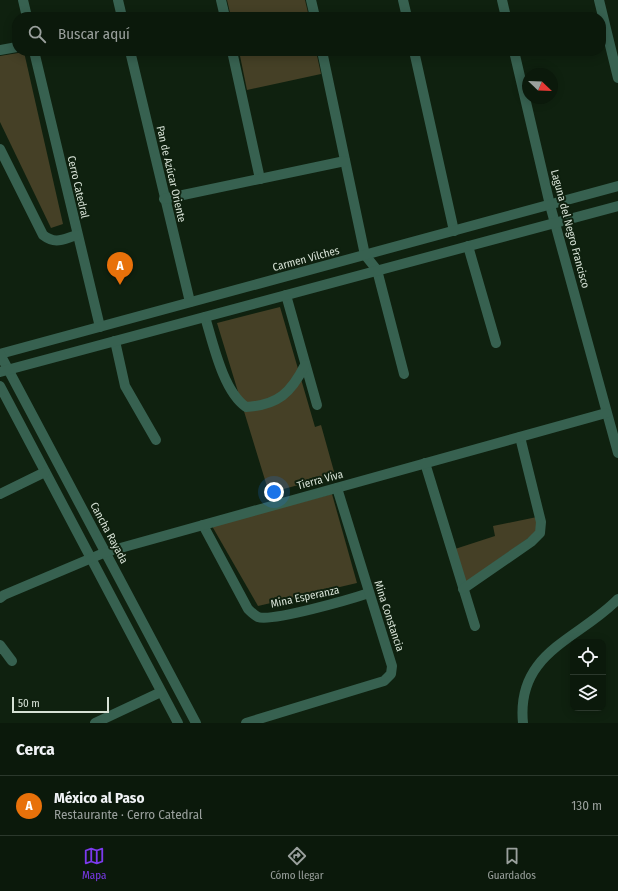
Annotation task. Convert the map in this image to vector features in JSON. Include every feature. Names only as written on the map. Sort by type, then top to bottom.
[{"type":"street","points":[[23,0],[26,12]]},
{"type":"street","points":[[118,0],[121,12]]},
{"type":"street","points":[[221,0],[224,12]]},
{"type":"street","points":[[311,0],[314,12]]},
{"type":"street","points":[[403,0],[406,12]]},
{"type":"street","points":[[502,0],[505,12]]},
{"type":"street","points":[[599,0],[602,12]]},
{"type":"street","points":[[606,28],[617,72]]},
{"type":"street","points":[[0,50],[12,48]]},
{"type":"street","name":"Cerro Catedral","points":[[35,56],[100,327]]},
{"type":"street","name":"Pan de Azúcar Oriente","points":[[131,56],[164,199],[190,302]]},
{"type":"street","points":[[233,56],[260,179]]},
{"type":"street","points":[[323,56],[365,255],[377,270],[404,374]]},
{"type":"street","points":[[415,56],[454,231]]},
{"type":"street","name":"Laguna del Negro Francisco","points":[[515,56],[550,205],[556,222],[606,413],[618,453]]},
{"type":"street","points":[[0,149],[43,235],[50,241],[57,241],[77,234]]},
{"type":"street","points":[[164,199],[345,161]]},
{"type":"street","name":"Carmen Vilches","points":[[0,354],[618,186]]},
{"type":"street","points":[[4,371],[618,206]]},
{"type":"street","points":[[468,246],[496,343]]},
{"type":"street","points":[[286,295],[317,405]]},
{"type":"street","points":[[205,317],[227,382],[241,404],[246,408],[260,406],[276,401],[288,391],[299,377],[305,365]]},
{"type":"street","points":[[115,341],[124,386],[156,440]]},
{"type":"street","name":"Cancha Rayada","points":[[0,354],[4,371],[106,552],[196,723]]},
{"type":"street","points":[[0,386],[178,723]]},
{"type":"street","name":"Tierra Viva","points":[[0,598],[106,552],[606,413]]},
{"type":"street","points":[[463,588],[532,542],[540,533],[541,522],[520,437]]},
{"type":"street","points":[[425,463],[475,626]]},
{"type":"street","points":[[0,494],[45,472]]},
{"type":"street","name":"Mina Constancia","points":[[246,723],[384,681],[391,674],[392,666],[337,488]]},
{"type":"street","name":"Mina Esperanza","points":[[203,525],[248,609],[257,617],[271,617],[346,600],[369,593]]},
{"type":"street","points":[[522,723],[521,708],[523,692],[530,677],[548,654],[609,608],[618,599]]},
{"type":"street","points":[[0,645],[12,661]]},
{"type":"street","points":[[95,723],[161,692]]},
{"type":"shaded area","points":[[227,0],[305,0],[308,12],[230,12]]},
{"type":"shaded area","points":[[12,54],[12,56],[25,56],[63,224],[51,228],[0,122],[0,56]]},
{"type":"shaded area","points":[[240,56],[317,56],[321,74],[247,90]]},
{"type":"shaded area","points":[[280,307],[315,427],[321,425],[335,475],[269,493],[217,323]]},
{"type":"shaded area","points":[[332,494],[357,583],[258,606],[212,526]]},
{"type":"shaded area","points":[[537,517],[537,532],[462,585],[455,549],[495,536],[493,526]]},
{"type":"place","name":"México al Paso","points":[[120,285]]}]
